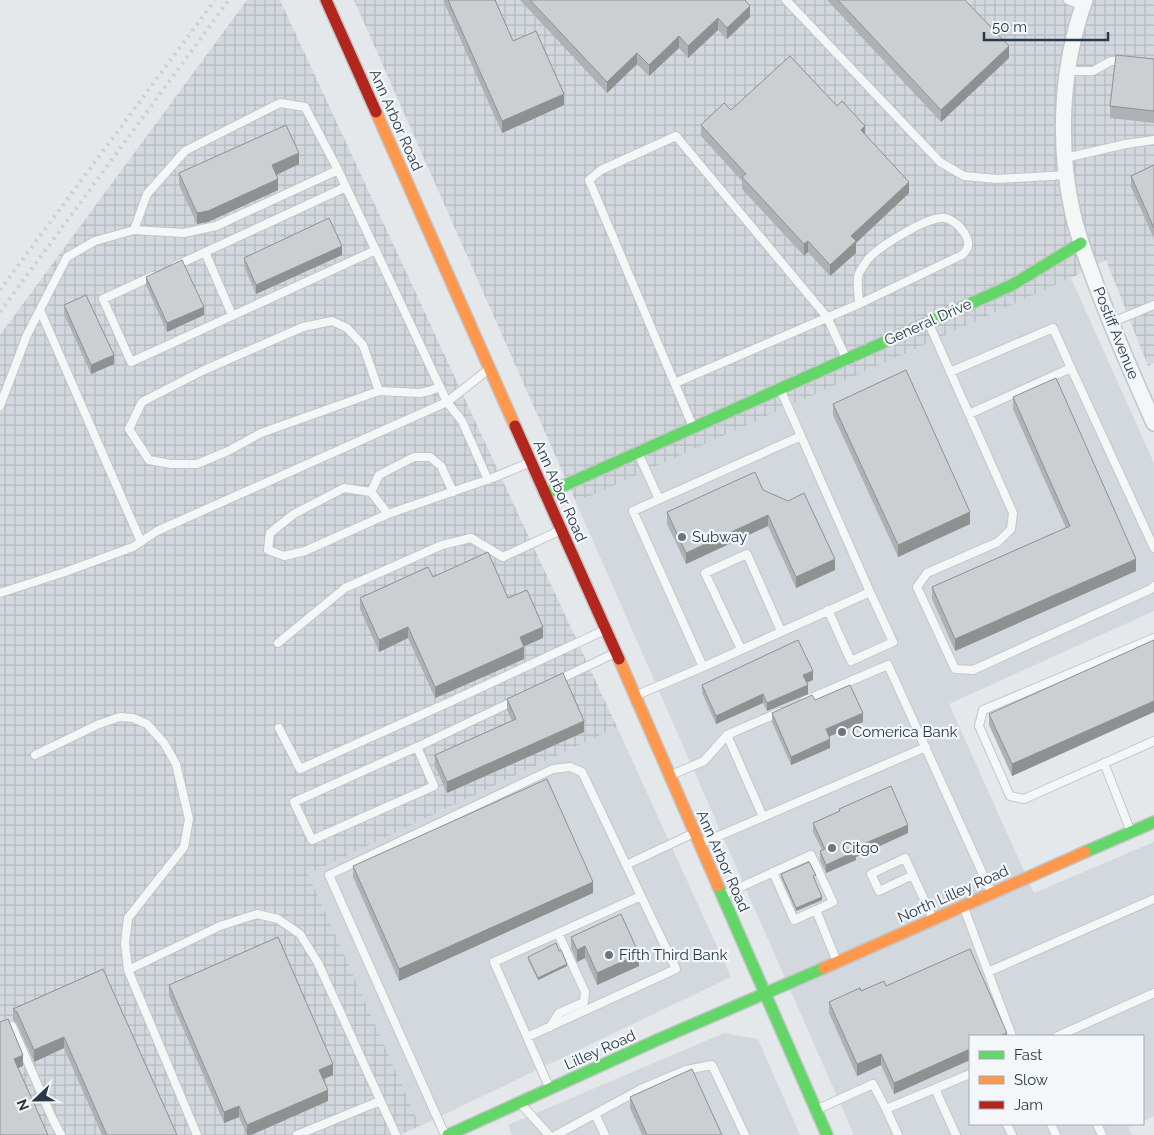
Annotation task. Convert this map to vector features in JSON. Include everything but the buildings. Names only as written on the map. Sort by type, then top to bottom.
[{"type":"street","name":"Ann Arbor Road","points":[[326,0],[635,696],[827,1135]]},
{"type":"street","points":[[1080,243],[1072,213],[1066,175],[1064,112],[1073,41],[1084,3]]},
{"type":"street","name":"General Drive","points":[[545,494],[1020,281],[1080,243]]},
{"type":"street","name":"Postiff Avenue","points":[[1080,243],[1110,323],[1149,397],[1154,423]]},
{"type":"street","name":"North Lilley Road","points":[[765,994],[1154,822]]},
{"type":"street","name":"Lilley Road","points":[[447,1135],[657,1040],[765,994]]},
{"type":"lane","points":[[786,0],[940,162],[964,176],[997,179],[1066,175]]},
{"type":"lane","points":[[1068,0],[1084,3]]},
{"type":"lane","points":[[1068,71],[1093,71],[1111,61],[1136,58]]},
{"type":"lane","points":[[134,230],[147,194],[185,151],[280,103],[306,107],[338,170],[447,402],[462,421],[488,480]]},
{"type":"lane","points":[[693,427],[589,180],[601,170],[676,136],[827,317],[847,359]]},
{"type":"lane","points":[[1065,158],[1126,144],[1154,140]]},
{"type":"lane","points":[[0,406],[27,335],[67,257],[95,241],[134,230],[184,233],[216,226],[338,170]]},
{"type":"lane","points":[[171,268],[346,188]]},
{"type":"lane","points":[[675,383],[859,304],[962,255],[967,249],[968,242],[962,230],[954,221],[942,217],[928,222],[886,244],[869,258],[858,275],[859,304]]},
{"type":"lane","points":[[163,272],[103,299],[131,362],[376,250]]},
{"type":"lane","points":[[205,252],[232,315]]},
{"type":"lane","points":[[1110,323],[1154,305]]},
{"type":"lane","points":[[40,310],[141,542]]},
{"type":"lane","points":[[379,391],[363,345],[347,328],[332,321],[303,327],[202,371],[142,402],[129,429],[149,460],[171,464],[197,464],[228,452],[261,433],[379,391],[420,393],[440,387]]},
{"type":"lane","points":[[928,323],[1013,513],[1011,530],[998,542],[927,573],[917,587],[955,669],[973,670],[1154,586]]},
{"type":"lane","points":[[950,372],[1053,328],[1154,548]]},
{"type":"lane","points":[[969,414],[1071,368]]},
{"type":"lane","points":[[0,592],[65,572],[133,547],[158,531],[447,402],[489,369]]},
{"type":"lane","points":[[780,389],[893,642],[851,661],[828,610]]},
{"type":"lane","points":[[703,666],[632,511],[801,436]]},
{"type":"lane","points":[[638,452],[659,500]]},
{"type":"lane","points":[[372,492],[379,475],[414,457],[430,457],[441,466],[453,492]]},
{"type":"lane","points":[[388,514],[372,492],[344,488],[294,514],[270,533],[268,550],[284,556],[305,551],[388,514],[488,480],[531,462]]},
{"type":"lane","points":[[278,643],[344,588],[442,545],[471,538],[503,557],[561,530]]},
{"type":"lane","points":[[740,650],[705,573],[747,554],[781,631]]},
{"type":"lane","points":[[635,696],[870,592]]},
{"type":"lane","points":[[279,728],[300,769],[452,702],[605,630]]},
{"type":"lane","points":[[1154,638],[984,710],[979,726],[1010,796],[1024,799],[1154,741]]},
{"type":"lane","points":[[546,686],[615,654]]},
{"type":"lane","points":[[799,704],[888,665],[992,893]]},
{"type":"lane","points":[[417,747],[434,786],[312,840],[294,802],[520,698]]},
{"type":"lane","points":[[669,776],[704,761],[727,735],[790,707]]},
{"type":"lane","points":[[35,755],[99,724],[120,717],[133,718],[147,724],[164,744],[176,764],[189,819],[184,848],[128,918],[125,943],[128,970],[197,1135]]},
{"type":"lane","points":[[727,735],[764,817]]},
{"type":"lane","points":[[699,844],[926,747]]},
{"type":"lane","points":[[1104,763],[1131,832]]},
{"type":"lane","points":[[447,1135],[329,874],[553,769],[570,767],[582,772],[676,969],[527,1037]]},
{"type":"lane","points":[[626,865],[694,833]]},
{"type":"lane","points":[[722,896],[773,872],[811,855],[833,902],[794,920],[773,872]]},
{"type":"lane","points":[[913,875],[879,891],[871,874],[905,858],[913,875],[933,919]]},
{"type":"lane","points":[[550,1089],[494,962],[641,896]]},
{"type":"lane","points":[[988,972],[1154,899]]},
{"type":"lane","points":[[963,906],[1012,1035]]},
{"type":"lane","points":[[816,910],[837,962]]},
{"type":"lane","points":[[128,970],[220,926],[257,914],[278,919],[300,934],[318,963],[396,1135]]},
{"type":"lane","points":[[550,1027],[560,1013],[584,1002],[585,992],[558,933]]},
{"type":"lane","points":[[1060,1035],[1154,993]]},
{"type":"lane","points":[[12,1026],[53,1120],[62,1135]]},
{"type":"lane","points":[[556,1135],[641,1089],[686,1070],[712,1065],[745,1135]]},
{"type":"lane","points":[[886,1110],[969,1074]]},
{"type":"lane","points":[[816,1110],[873,1084],[898,1135]]},
{"type":"lane","points":[[935,1089],[956,1135]]},
{"type":"lane","points":[[297,1135],[380,1101]]},
{"type":"lane","points":[[520,1102],[549,1135]]},
{"type":"lane","points":[[595,1114],[604,1135]]},
{"type":"shaded area","points":[[247,0],[280,0],[617,727],[308,874],[420,1126],[400,1135],[0,1135],[0,335]]},
{"type":"shaded area","points":[[354,0],[1154,0],[1154,363],[1148,366],[1106,260],[1071,278],[588,497],[575,500]]},
{"type":"shaded area","points":[[1071,278],[1154,463],[1154,611],[949,704],[1034,893],[1154,842],[1154,1116],[1144,1121],[1144,1035],[969,1035],[969,1125],[1133,1125],[1128,1127],[1132,1135],[854,1135],[575,500]]},
{"type":"shaded area","points":[[617,727],[731,977],[420,1126],[307,874]]},
{"type":"shaded area","points":[[724,1033],[758,1039],[800,1135],[512,1135],[508,1125]]},
{"type":"railway","points":[[0,290],[215,0]]},
{"type":"railway","points":[[0,312],[229,0]]},
{"type":"traffic: fast","points":[[545,494],[1012,285],[1081,243]]},
{"type":"traffic: fast","points":[[1085,852],[1154,822]]},
{"type":"traffic: fast","points":[[718,886],[827,1135]]},
{"type":"traffic: fast","points":[[448,1135],[657,1040],[824,968]]},
{"type":"traffic: slow","points":[[376,112],[515,426]]},
{"type":"traffic: slow","points":[[619,659],[718,886]]},
{"type":"traffic: slow","points":[[824,968],[1085,852]]},
{"type":"traffic: jam","points":[[326,0],[376,112]]},
{"type":"traffic: jam","points":[[515,426],[619,659]]},
{"type":"place","name":"Subway","points":[[682,537]]},
{"type":"place","name":"Comerica Bank","points":[[842,732]]},
{"type":"place","name":"Citgo","points":[[832,848]]},
{"type":"place","name":"Fifth Third Bank","points":[[609,955]]}]
